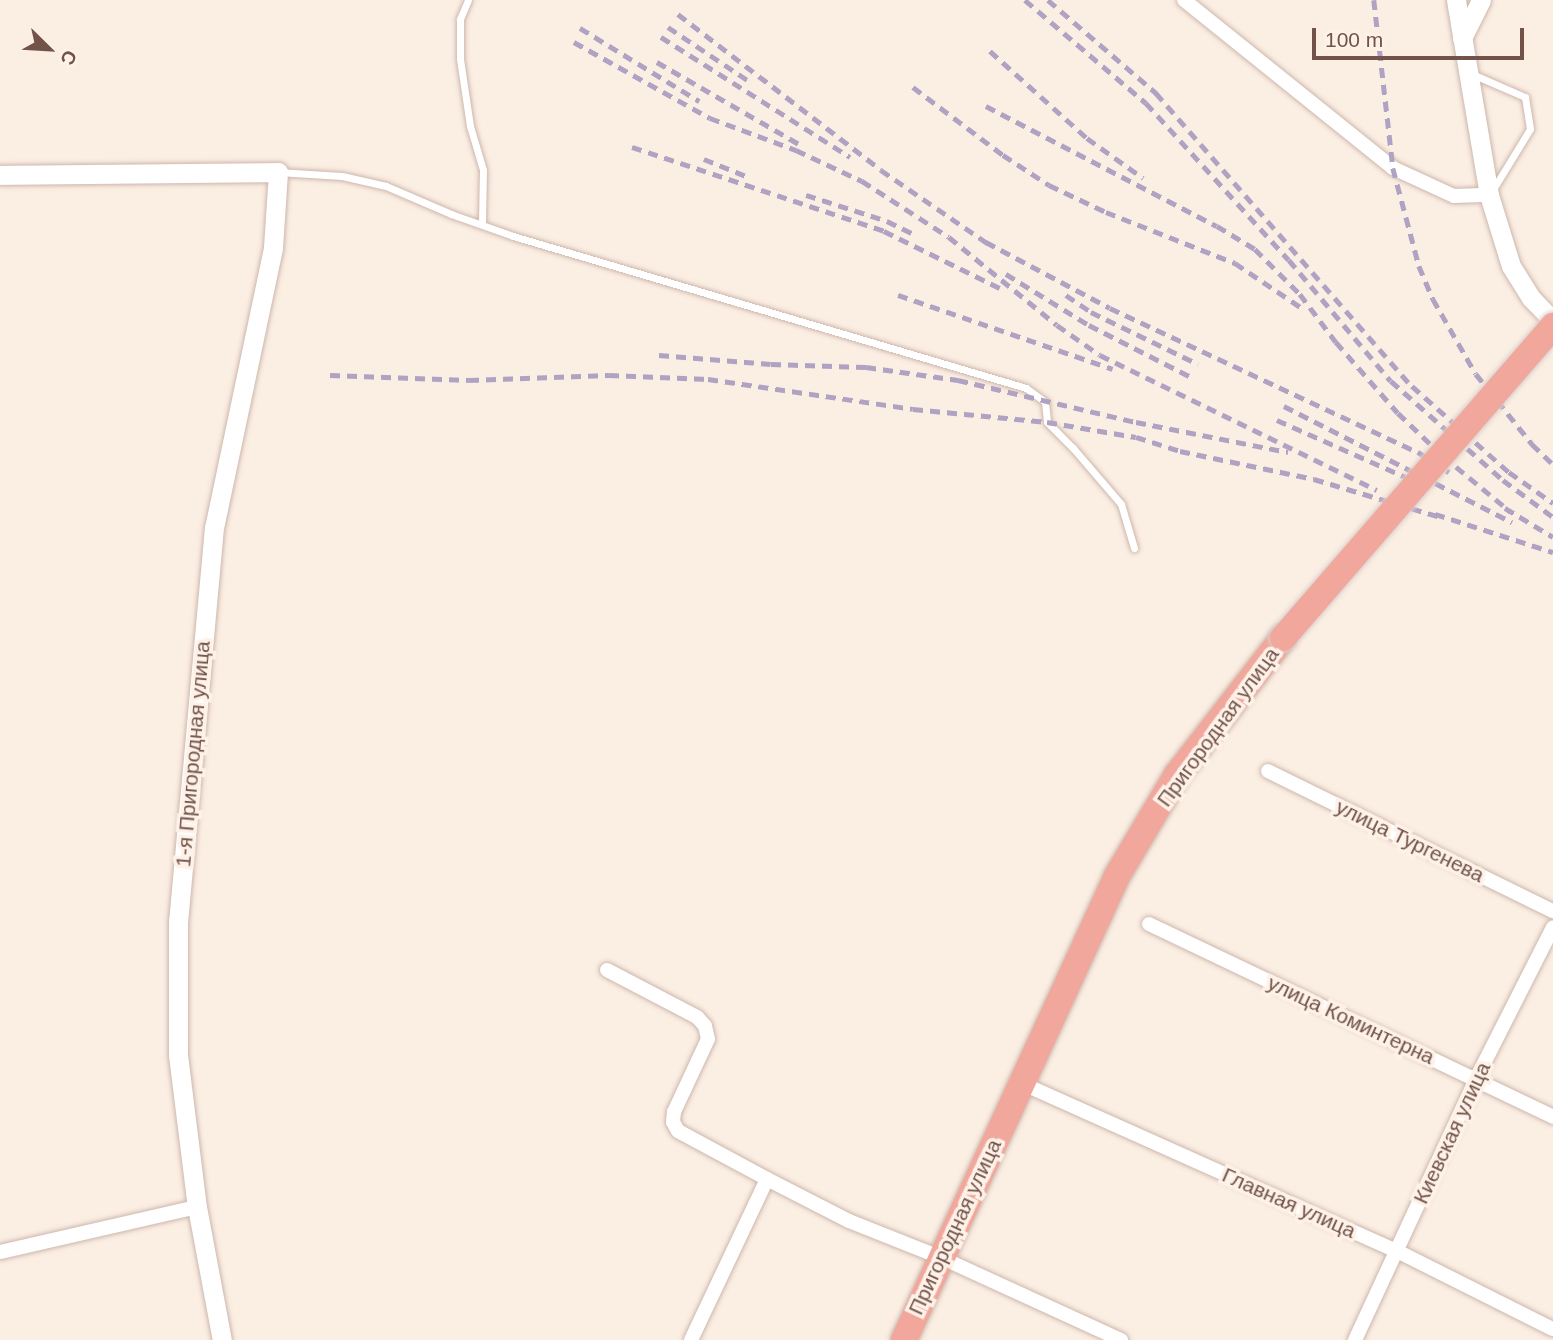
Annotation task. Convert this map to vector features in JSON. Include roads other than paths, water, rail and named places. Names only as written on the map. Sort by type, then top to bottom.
[{"type":"highway","name":"Пригородная улица","points":[[904,1340],[1117,876],[1177,775],[1283,638],[1553,324]]},
{"type":"street","points":[[1184,0],[1393,168],[1454,196],[1489,195]]},
{"type":"street","points":[[1456,0],[1489,195],[1511,266],[1531,298],[1553,324]]},
{"type":"street","points":[[1462,38],[1481,0]]},
{"type":"street","points":[[0,175],[278,172]]},
{"type":"street","name":"1-я Пригородная улица","points":[[222,1340],[197,1207],[178,1055],[178,921],[214,527],[273,248],[278,172]]},
{"type":"street","name":"улица Тургенева","points":[[1268,771],[1553,911]]},
{"type":"street","name":"улица Коминтерна","points":[[1149,924],[1553,1116]]},
{"type":"street","name":"Киевская улица","points":[[1355,1340],[1476,1079],[1553,927]]},
{"type":"street","points":[[607,970],[698,1017],[705,1026],[708,1039],[674,1112],[673,1122],[678,1131],[849,1221],[942,1258],[1121,1340]]},
{"type":"street","name":"Главная улица","points":[[1021,1083],[1397,1251],[1553,1329]]},
{"type":"street","points":[[691,1340],[767,1179]]},
{"type":"street","points":[[0,1252],[197,1207]]},
{"type":"lane","points":[[468,0],[460,19],[460,59],[470,126],[483,170],[482,224]]},
{"type":"lane","points":[[1468,72],[1525,97],[1527,108],[1530,129],[1489,195]]},
{"type":"lane","points":[[278,172],[342,176],[386,186],[482,224],[842,336],[1026,388],[1045,402],[1047,422],[1121,504],[1134,548]]},
{"type":"railway","points":[[1025,0],[1146,103],[1289,260],[1391,381],[1503,480],[1553,517]]},
{"type":"railway","points":[[1048,0],[1156,93],[1412,386],[1509,472],[1553,503]]},
{"type":"railway","points":[[1374,0],[1393,168],[1419,266],[1433,299],[1476,374],[1532,444],[1553,464]]},
{"type":"railway","points":[[678,14],[881,170],[993,247]]},
{"type":"railway","points":[[668,27],[752,83]]},
{"type":"railway","points":[[580,28],[699,101]]},
{"type":"railway","points":[[661,37],[850,157]]},
{"type":"railway","points":[[574,42],[710,118],[796,150],[862,181],[949,237],[1057,325],[1100,355],[1377,490]]},
{"type":"railway","points":[[990,51],[1087,138],[1143,178]]},
{"type":"railway","points":[[657,62],[799,144]]},
{"type":"railway","points":[[913,87],[1003,155],[1049,185],[1106,212],[1235,263],[1305,310]]},
{"type":"railway","points":[[986,106],[1217,226],[1255,249],[1300,294],[1336,342],[1398,413],[1443,456],[1511,512]]},
{"type":"railway","points":[[632,147],[884,231],[1000,288]]},
{"type":"railway","points":[[704,159],[746,176]]},
{"type":"railway","points":[[806,195],[887,221],[912,233]]},
{"type":"railway","points":[[986,242],[1110,308],[1418,452],[1449,472]]},
{"type":"railway","points":[[1006,274],[1089,325],[1191,377]]},
{"type":"railway","points":[[898,295],[1113,369]]},
{"type":"railway","points":[[1066,295],[1091,312],[1198,364]]},
{"type":"railway","points":[[659,355],[771,364],[866,367],[958,380],[1136,422],[1288,452]]},
{"type":"railway","points":[[330,375],[469,380],[609,375],[708,379],[913,409],[1047,422],[1136,437],[1180,451],[1314,479],[1444,518]]},
{"type":"railway","points":[[1284,406],[1512,522]]},
{"type":"railway","points":[[1277,420],[1424,485]]},
{"type":"railway","points":[[1505,508],[1553,537]]},
{"type":"railway","points":[[1435,514],[1553,552]]}]
